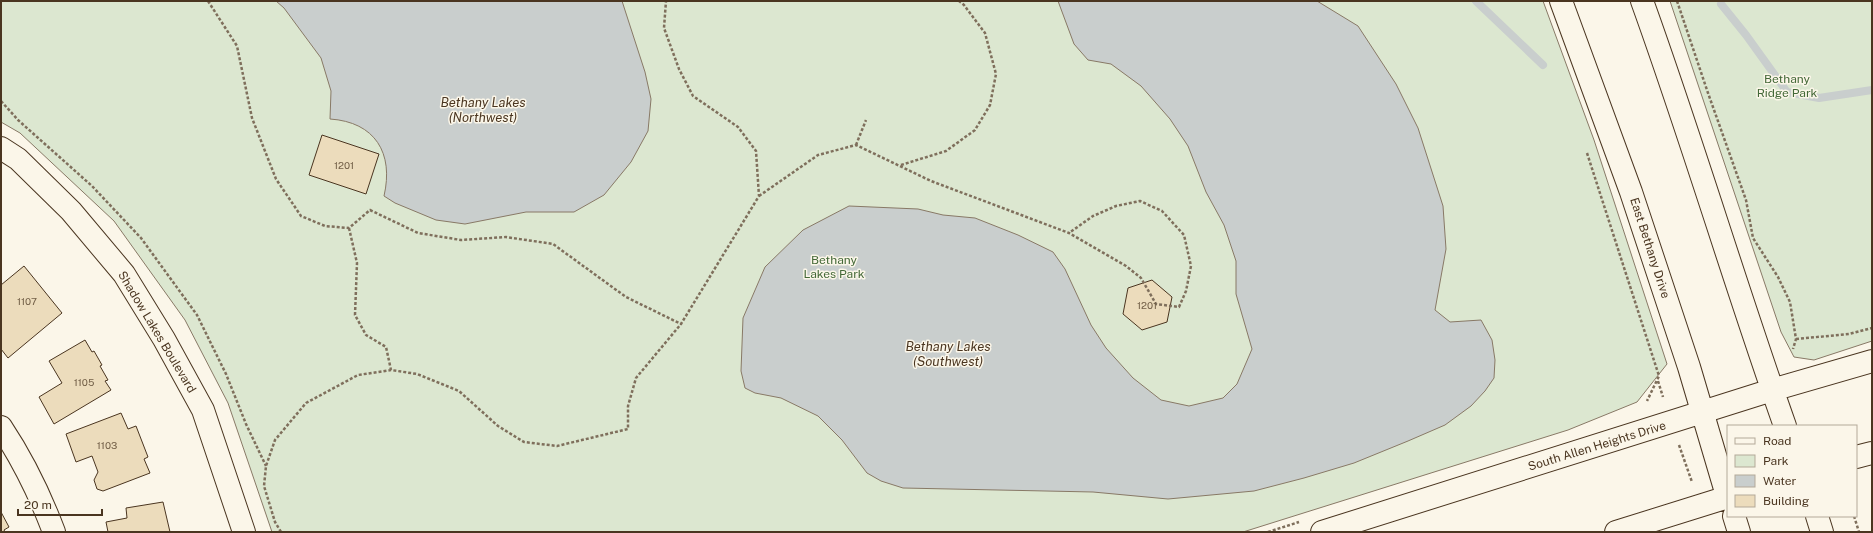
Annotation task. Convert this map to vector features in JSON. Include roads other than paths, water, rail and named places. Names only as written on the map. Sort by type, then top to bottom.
[{"type":"main road","name":"East Bethany Drive","points":[[1561,1],[1631,192],[1702,412],[1727,495]]},
{"type":"main road","points":[[1642,1],[1680,106],[1785,425]]},
{"type":"main road","name":"Shadow Lakes Boulevard","points":[[1,148],[18,159],[70,211],[124,274],[164,339],[203,410],[244,532]]},
{"type":"main road","name":"South Allen Heights Drive","points":[[1322,532],[1772,390],[1872,361]]},
{"type":"main road","points":[[1,427],[16,449],[42,499],[54,532]]},
{"type":"main road","points":[[1857,457],[1872,453]]},
{"type":"main road","points":[[1616,532],[1699,506],[1727,502]]},
{"type":"main road","name":"East Bethany Drive","points":[[1734,517],[1739,532]]},
{"type":"main road","points":[[1817,517],[1822,532]]},
{"type":"water","name":"Bethany Lakes (Northwest)","points":[[276,1],[622,1],[645,72],[651,99],[648,131],[631,162],[604,195],[574,212],[526,212],[465,224],[436,220],[395,203],[384,196],[386,166],[378,142],[359,126],[346,121],[330,119],[331,91],[321,58],[284,8]]},
{"type":"water","name":"Bethany Lakes (Southwest)","points":[[1058,1],[1317,1],[1358,26],[1396,84],[1418,128],[1443,206],[1446,249],[1435,310],[1450,322],[1481,320],[1492,340],[1495,360],[1494,378],[1485,391],[1471,406],[1445,425],[1354,463],[1254,491],[1168,499],[1093,492],[903,488],[881,481],[867,473],[842,440],[818,416],[781,398],[755,393],[745,388],[741,371],[743,318],[765,267],[803,230],[849,206],[918,209],[943,215],[975,218],[1018,235],[1053,252],[1065,269],[1091,325],[1106,348],[1133,378],[1161,400],[1189,406],[1223,398],[1237,384],[1252,349],[1236,294],[1236,261],[1224,225],[1206,192],[1188,146],[1170,119],[1141,86],[1111,64],[1088,60],[1074,44]]},
{"type":"waterway","points":[[1476,1],[1543,65]]},
{"type":"waterway","points":[[1721,4],[1746,35],[1787,92],[1819,98],[1872,90]]},
{"type":"park label","name":"Bethany Ridge Park","points":[[1787,86]]},
{"type":"park label","name":"Bethany Lakes Park","points":[[834,267]]}]
